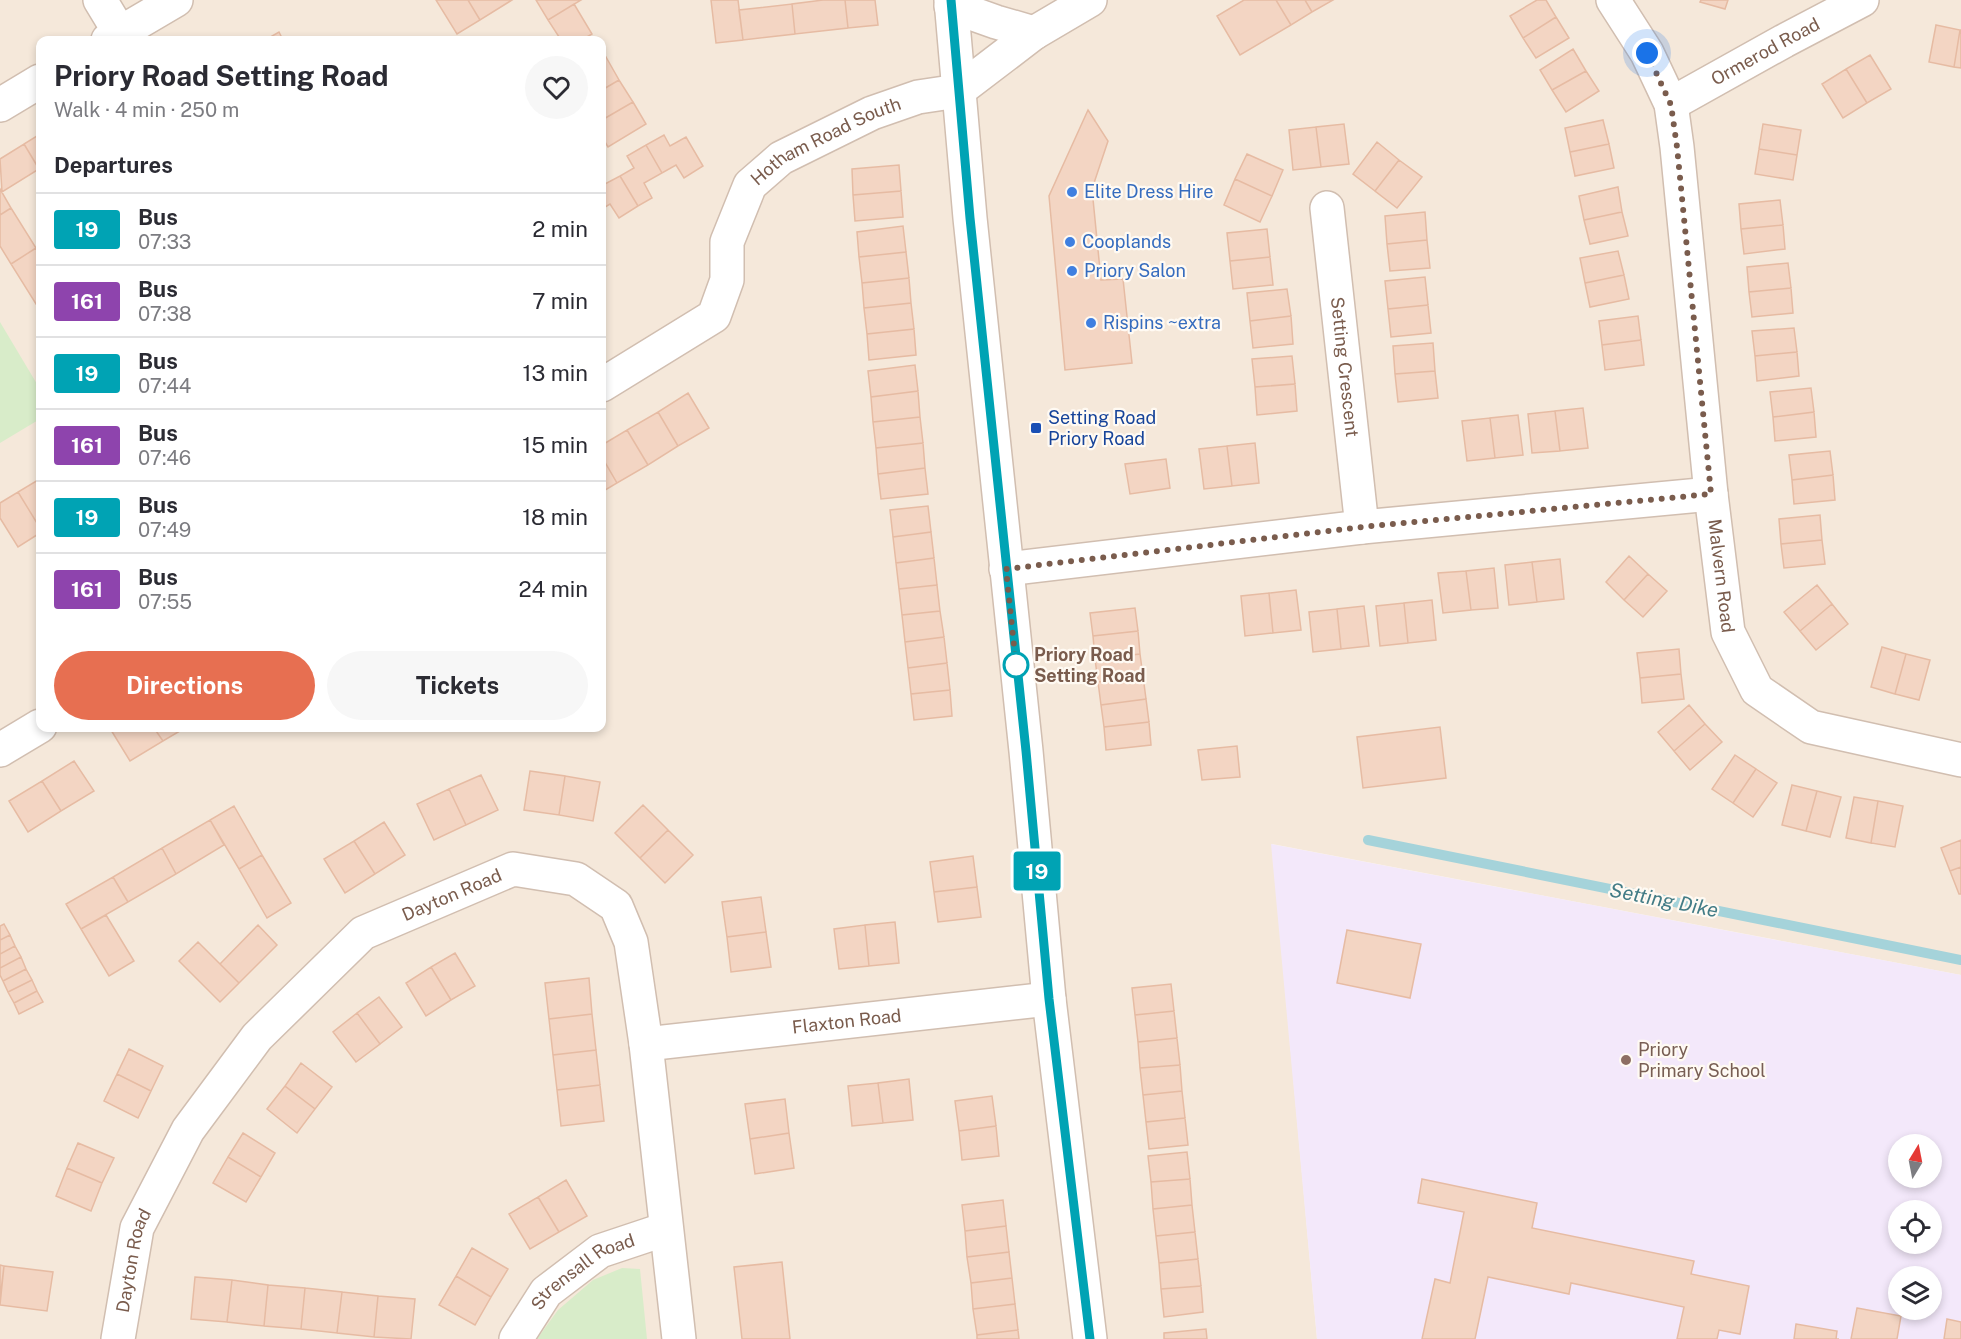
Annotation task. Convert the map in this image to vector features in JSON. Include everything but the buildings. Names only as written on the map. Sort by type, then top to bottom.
[{"type":"street","points":[[100,0],[114,36]]},
{"type":"street","points":[[116,36],[176,0]]},
{"type":"street","points":[[958,91],[1034,33],[1090,0]]},
{"type":"street","name":"Malvern Road","points":[[1613,0],[1647,53],[1671,105],[1711,494],[1728,632],[1756,690],[1811,727],[1961,760]]},
{"type":"street","name":"Ormerod Road","points":[[1671,105],[1862,0]]},
{"type":"street","points":[[1034,33],[996,22],[951,3],[1049,999],[1090,1339]]},
{"type":"street","points":[[0,105],[36,83]]},
{"type":"street","name":"Hotham Road South","points":[[606,383],[714,316],[727,280],[727,242],[750,185],[781,158],[872,113],[918,97],[958,91]]},
{"type":"street","name":"Setting Crescent","points":[[1327,208],[1362,527]]},
{"type":"street","points":[[1006,569],[1362,527],[1711,494]]},
{"type":"street","points":[[0,750],[36,728]]},
{"type":"street","name":"Dayton Road","points":[[118,1339],[137,1228],[188,1130],[257,1037],[363,933],[513,869],[576,879],[616,906],[631,942],[646,1044],[679,1339]]},
{"type":"street","name":"Flaxton Road","points":[[646,1044],[1049,999]]},
{"type":"street","name":"Strensall Road","points":[[516,1339],[546,1292],[600,1251],[666,1229]]},
{"type":"shaded area","points":[[0,0],[1961,0],[1961,975],[1272,844],[1317,1339],[0,1339]]},
{"type":"shaded area","name":"Priory Primary School","points":[[1271,844],[1961,975],[1961,1339],[1317,1339]]},
{"type":"green space","points":[[0,322],[36,382],[36,421],[0,443]]},
{"type":"green space","points":[[622,1268],[640,1269],[647,1339],[537,1339],[558,1310],[593,1280]]},
{"type":"waterway","name":"Setting Dike","points":[[1368,840],[1961,960]]},
{"type":"bus line","name":"19","points":[[951,0],[970,218],[1026,751],[1049,999],[1090,1339]]},
{"type":"place","name":"Elite Dress Hire","points":[[1072,192]]},
{"type":"place","name":"Cooplands","points":[[1070,242]]},
{"type":"place","name":"Priory Salon","points":[[1072,271]]},
{"type":"place","name":"Rispins ~extra","points":[[1091,323]]},
{"type":"place","name":"Setting Road Priory Road","points":[[1036,428]]},
{"type":"place","name":"Priory Road Setting Road","points":[[1016,665]]},
{"type":"place","name":"Priory Primary School","points":[[1626,1060]]},
{"type":"route","points":[[1016,665],[1006,569],[1362,527],[1711,494],[1671,105],[1647,53]]}]
